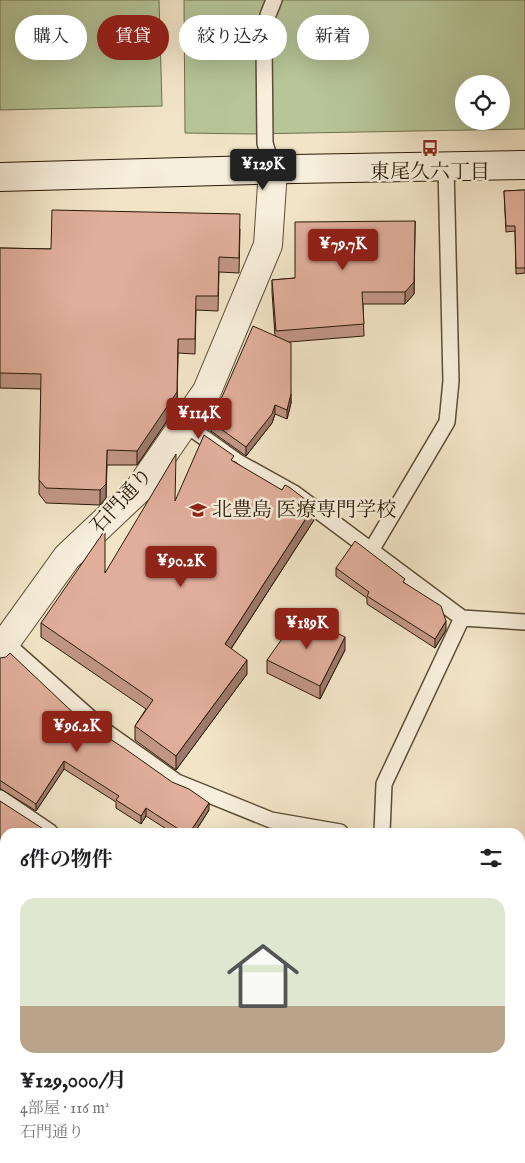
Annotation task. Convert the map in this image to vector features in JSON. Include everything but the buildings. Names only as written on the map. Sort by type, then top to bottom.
[{"type":"street","points":[[0,177],[525,166]]},
{"type":"street","name":"石門通り","points":[[3,646],[67,557],[140,489],[206,391],[268,246],[272,170]]},
{"type":"lane","points":[[272,170],[265,143],[264,40],[268,15],[274,0]]},
{"type":"lane","points":[[372,549],[447,422],[451,381],[446,167]]},
{"type":"lane","points":[[185,424],[238,462],[294,493],[372,549],[462,618],[525,622]]},
{"type":"lane","points":[[382,828],[384,784],[462,618]]},
{"type":"lane","points":[[3,646],[104,730],[177,782],[271,820],[317,828]]},
{"type":"lane","points":[[0,798],[44,828]]},
{"type":"green space","points":[[0,0],[159,0],[159,15],[97,15],[97,60],[161,60],[162,106],[0,110]]},
{"type":"green space","points":[[184,0],[525,0],[525,129],[510,129],[510,75],[455,75],[455,130],[470,130],[251,134],[185,133],[184,60],[287,60],[287,15],[184,15]]},
{"type":"place","name":"東尾久六丁目","points":[[430,148]]},
{"type":"place","name":"北豊島 医療専門学校","points":[[198,510]]}]
